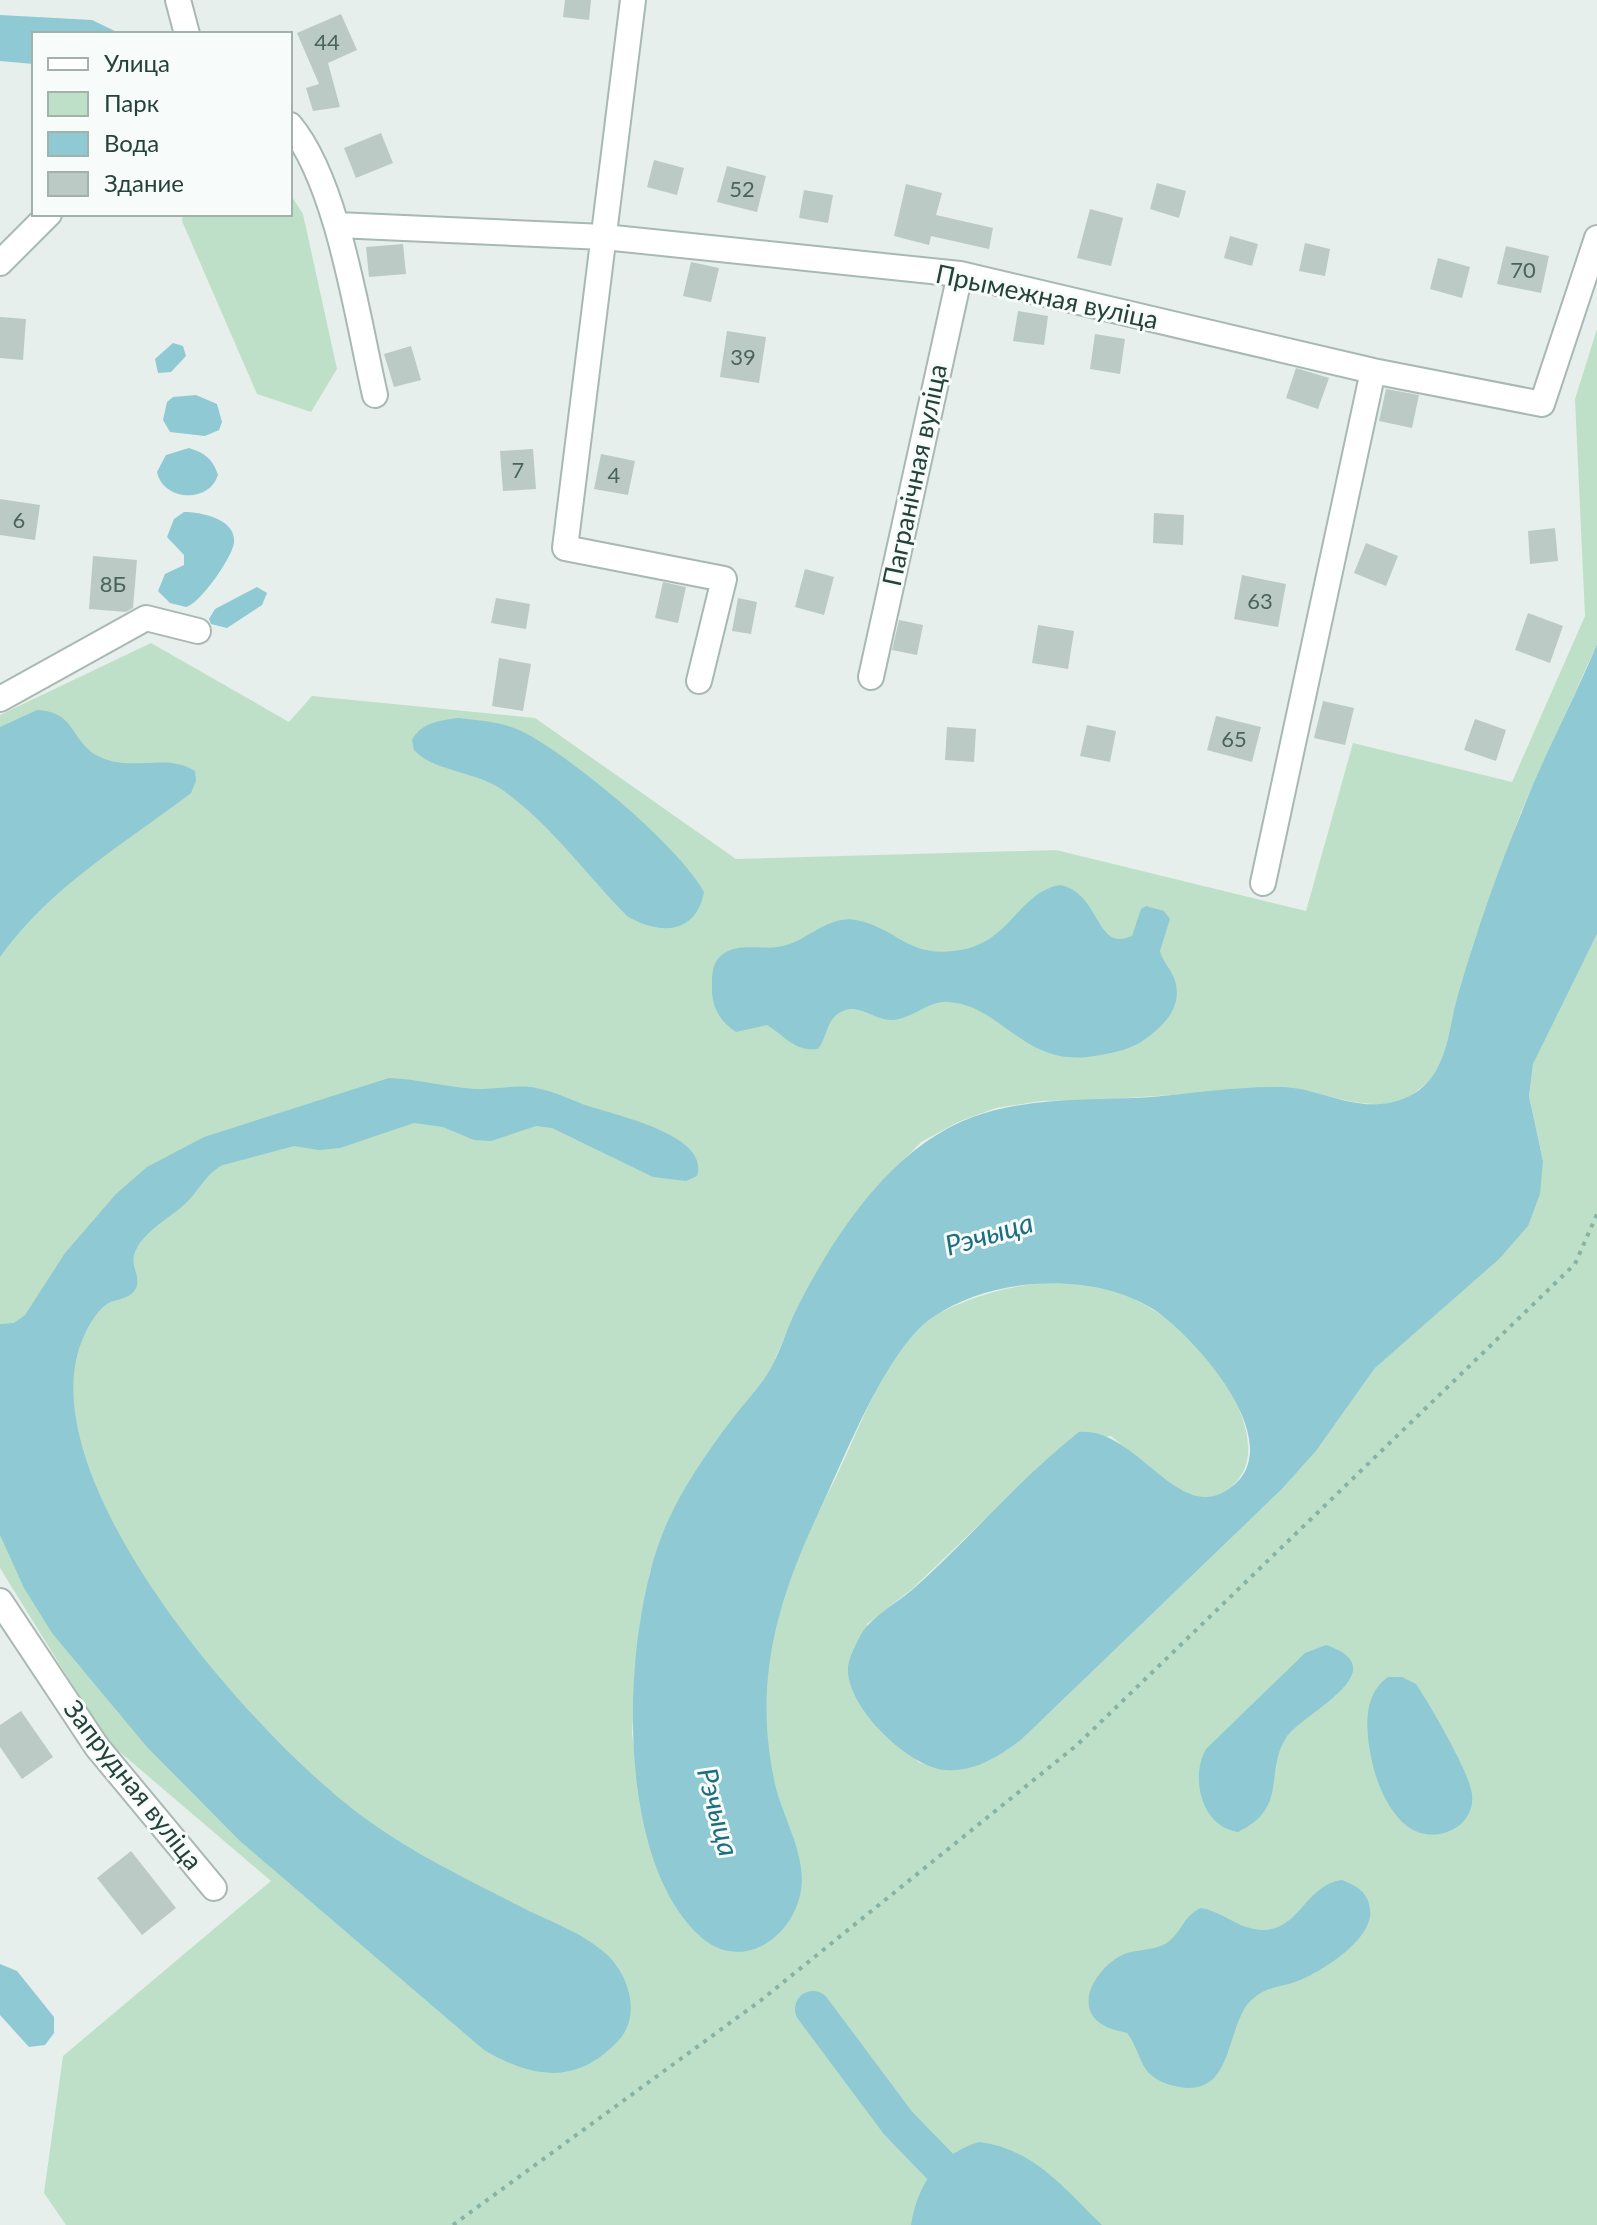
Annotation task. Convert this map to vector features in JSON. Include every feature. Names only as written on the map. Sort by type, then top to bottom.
[{"type":"street","points":[[178,0],[186,32]]},
{"type":"street","points":[[633,0],[565,548],[724,579],[699,681]]},
{"type":"street","points":[[292,127],[302,139],[337,225],[375,395]]},
{"type":"street","points":[[0,263],[47,216]]},
{"type":"street","name":"Прымежная вуліца","points":[[337,225],[604,237],[960,274],[1373,371],[1542,404],[1597,238]]},
{"type":"street","name":"Пагранічная вуліца","points":[[871,677],[960,274]]},
{"type":"street","points":[[1263,883],[1373,371]]},
{"type":"street","points":[[0,699],[146,618],[198,631]]},
{"type":"street","name":"Запрудная вуліца","points":[[0,1601],[97,1747],[214,1888]]},
{"type":"path","points":[[453,2225],[760,2001],[1077,1745],[1575,1264],[1597,1214]]},
{"type":"green space","points":[[292,197],[303,214],[337,369],[311,412],[257,394],[182,221],[183,216],[292,216]]},
{"type":"green space","points":[[1597,329],[1597,644],[1521,812],[1472,948],[1442,1061],[1430,1081],[1406,1099],[1380,1105],[1289,1087],[1041,1101],[996,1108],[958,1122],[921,1142],[887,1177],[823,1261],[796,1310],[770,1371],[696,1472],[650,1571],[640,1622],[632,1733],[647,1838],[683,1916],[701,1937],[787,1924],[795,1906],[800,1874],[794,1843],[771,1769],[766,1731],[765,1680],[778,1609],[804,1542],[887,1371],[914,1334],[930,1319],[969,1300],[1004,1289],[1043,1283],[1081,1284],[1117,1292],[1143,1304],[1174,1324],[1196,1344],[1226,1384],[1238,1407],[1246,1431],[1248,1453],[1242,1473],[1227,1490],[1202,1498],[1187,1494],[1164,1480],[1111,1436],[1065,1443],[912,1589],[867,1624],[918,1762],[948,1769],[973,1767],[996,1757],[1022,1739],[1282,1489],[1316,1451],[1375,1368],[1410,1335],[1543,1161],[1529,1096],[1533,1063],[1597,934],[1597,2225],[66,2225],[44,2193],[63,2056],[271,1881],[107,1741],[0,1568],[0,715],[151,643],[289,722],[312,696],[535,718],[736,859],[1056,850],[1306,911],[1353,743],[1512,782],[1585,616],[1575,399]]},
{"type":"water","points":[[0,15],[92,20],[117,32],[32,32],[32,64],[0,61]]},
{"type":"water","points":[[173,343],[183,346],[186,356],[171,372],[158,373],[155,359]]},
{"type":"water","points":[[196,395],[217,404],[222,422],[219,430],[205,436],[170,432],[163,420],[167,402],[173,397]]},
{"type":"water","points":[[189,448],[208,457],[218,475],[206,491],[186,495],[168,489],[157,472],[166,455]]},
{"type":"water","points":[[184,512],[208,515],[224,522],[233,534],[234,542],[214,579],[199,598],[186,607],[170,603],[158,591],[165,574],[184,565],[184,555],[167,537],[174,519]]},
{"type":"water","points":[[257,587],[267,593],[262,605],[227,628],[211,624],[209,619],[215,609]]},
{"type":"water","points":[[1597,644],[1597,934],[1533,1064],[1529,1096],[1543,1161],[1540,1194],[1528,1226],[1499,1259],[1375,1368],[1316,1451],[1282,1489],[1022,1739],[987,1762],[957,1770],[931,1767],[898,1747],[868,1716],[857,1699],[850,1683],[848,1667],[857,1641],[869,1624],[912,1590],[1036,1469],[1079,1432],[1099,1434],[1118,1443],[1171,1483],[1188,1493],[1205,1497],[1222,1493],[1243,1475],[1250,1451],[1246,1424],[1214,1369],[1171,1323],[1153,1309],[1128,1297],[1101,1288],[1072,1284],[1013,1286],[957,1303],[933,1317],[898,1354],[867,1408],[803,1547],[790,1580],[772,1645],[767,1713],[769,1748],[775,1784],[801,1867],[802,1881],[795,1911],[775,1937],[748,1951],[732,1952],[702,1938],[673,1902],[652,1856],[639,1801],[634,1743],[634,1683],[640,1625],[650,1573],[670,1515],[686,1486],[768,1373],[798,1306],[849,1221],[892,1170],[917,1148],[944,1130],[995,1110],[1039,1102],[1152,1097],[1267,1087],[1295,1088],[1355,1103],[1380,1104],[1404,1099],[1419,1090],[1432,1077],[1443,1056],[1465,971],[1505,855]]},
{"type":"water","points":[[37,710],[50,712],[66,721],[82,743],[98,756],[123,763],[160,762],[184,766],[195,771],[196,781],[191,793],[65,888],[20,932],[0,957],[0,727]]},
{"type":"water","points":[[458,718],[503,725],[529,735],[625,806],[672,851],[704,892],[693,917],[685,924],[663,928],[627,916],[553,834],[521,804],[493,784],[433,763],[414,750],[412,740],[421,729],[432,723]]},
{"type":"water","points":[[1060,885],[1073,890],[1083,899],[1104,929],[1120,939],[1132,936],[1141,909],[1146,906],[1164,911],[1170,919],[1160,951],[1177,989],[1174,1007],[1164,1023],[1136,1045],[1094,1056],[1070,1057],[1049,1053],[985,1014],[968,1006],[941,1002],[891,1020],[859,1010],[846,1010],[832,1020],[818,1049],[810,1049],[797,1046],[767,1025],[736,1032],[725,1023],[715,1007],[713,968],[719,957],[730,950],[783,946],[827,924],[846,919],[871,924],[930,951],[966,949],[994,936],[1035,896]]},
{"type":"water","points":[[389,1078],[475,1089],[521,1087],[549,1091],[638,1121],[676,1138],[690,1149],[697,1162],[697,1176],[686,1181],[653,1177],[552,1128],[536,1126],[491,1141],[474,1140],[443,1127],[414,1123],[340,1148],[319,1150],[294,1146],[223,1165],[207,1177],[186,1203],[143,1239],[133,1259],[136,1288],[130,1295],[103,1307],[83,1338],[74,1401],[89,1468],[121,1538],[166,1609],[219,1676],[274,1737],[327,1788],[391,1836],[448,1870],[576,1933],[613,1961],[629,1995],[631,2007],[625,2031],[602,2055],[570,2071],[553,2073],[519,2067],[484,2050],[240,1841],[147,1747],[52,1633],[24,1588],[0,1535],[0,1324],[14,1323],[25,1315],[65,1253],[116,1194],[147,1167],[204,1137]]},
{"type":"water","points":[[1326,1645],[1346,1655],[1353,1667],[1350,1679],[1286,1738],[1276,1764],[1270,1801],[1264,1812],[1238,1832],[1225,1828],[1207,1811],[1202,1799],[1199,1773],[1206,1749],[1305,1653]]},
{"type":"water","points":[[1388,1677],[1402,1677],[1416,1684],[1464,1770],[1472,1794],[1471,1806],[1467,1817],[1450,1831],[1428,1834],[1407,1826],[1391,1808],[1379,1785],[1367,1720],[1372,1696]]},
{"type":"water","points":[[1342,1880],[1357,1887],[1367,1898],[1370,1909],[1364,1932],[1343,1954],[1318,1971],[1255,1997],[1238,2022],[1221,2069],[1211,2080],[1198,2087],[1180,2087],[1158,2079],[1147,2071],[1127,2033],[1105,2026],[1089,2008],[1091,1988],[1111,1962],[1120,1956],[1168,1942],[1190,1915],[1201,1908],[1247,1927],[1269,1930],[1291,1919],[1318,1891]]},
{"type":"water","points":[[0,1964],[17,1971],[54,2017],[54,2033],[45,2045],[29,2047],[0,2015]]},
{"type":"water","points":[[979,2142],[1016,2153],[1047,2172],[1102,2225],[911,2225],[919,2196],[932,2173],[952,2155]]},
{"type":"building","points":[[565,0],[591,0],[589,20],[563,17]]},
{"type":"building","points":[[341,14],[357,50],[328,63],[340,107],[313,111],[306,88],[319,84],[297,33]]},
{"type":"building","points":[[381,133],[393,163],[356,178],[344,148]]},
{"type":"building","points":[[654,160],[684,168],[677,195],[647,187]]},
{"type":"building","points":[[727,166],[766,176],[757,212],[717,202]]},
{"type":"building","points":[[1157,183],[1186,191],[1179,218],[1150,209]]},
{"type":"building","points":[[906,184],[942,193],[936,215],[993,228],[989,249],[931,236],[929,245],[894,236]]},
{"type":"building","points":[[804,190],[833,195],[828,223],[799,218]]},
{"type":"building","points":[[1090,209],[1123,218],[1111,266],[1077,258]]},
{"type":"building","points":[[1230,236],[1258,244],[1252,266],[1224,258]]},
{"type":"building","points":[[1305,243],[1330,249],[1325,276],[1299,271]]},
{"type":"building","points":[[403,244],[406,274],[369,277],[366,247]]},
{"type":"building","points":[[1506,246],[1549,256],[1541,293],[1497,284]]},
{"type":"building","points":[[1438,258],[1470,267],[1462,298],[1430,289]]},
{"type":"building","points":[[691,262],[719,268],[711,302],[683,296]]},
{"type":"building","points":[[1018,311],[1048,316],[1044,345],[1013,341]]},
{"type":"building","points":[[0,317],[26,319],[23,360],[0,358]]},
{"type":"building","points":[[727,331],[766,337],[759,383],[720,377]]},
{"type":"building","points":[[1095,334],[1125,339],[1120,374],[1090,369]]},
{"type":"building","points":[[411,346],[421,380],[394,387],[384,354]]},
{"type":"building","points":[[1296,368],[1329,378],[1318,409],[1286,398]]},
{"type":"building","points":[[1386,389],[1419,395],[1412,428],[1379,421]]},
{"type":"building","points":[[533,449],[536,489],[503,491],[500,451]]},
{"type":"building","points":[[601,454],[635,461],[628,495],[594,489]]},
{"type":"building","points":[[0,499],[40,505],[35,540],[0,535]]},
{"type":"building","points":[[1154,513],[1184,515],[1183,545],[1153,543]]},
{"type":"building","points":[[1555,528],[1558,561],[1530,564],[1528,531]]},
{"type":"building","points":[[1366,543],[1398,556],[1386,586],[1354,573]]},
{"type":"building","points":[[93,556],[137,560],[133,608],[126,612],[89,609]]},
{"type":"building","points":[[805,569],[834,577],[824,615],[795,607]]},
{"type":"building","points":[[1242,575],[1286,584],[1278,627],[1234,619]]},
{"type":"building","points":[[663,582],[686,587],[678,623],[655,618]]},
{"type":"building","points":[[496,598],[530,604],[526,629],[491,623]]},
{"type":"building","points":[[738,598],[757,602],[751,634],[732,631]]},
{"type":"building","points":[[1528,613],[1563,626],[1550,663],[1515,650]]},
{"type":"building","points":[[899,620],[923,625],[917,655],[892,650]]},
{"type":"building","points":[[1038,625],[1074,631],[1068,669],[1032,663]]},
{"type":"building","points":[[499,658],[531,664],[523,711],[492,706]]},
{"type":"building","points":[[1323,701],[1354,708],[1345,745],[1314,738]]},
{"type":"building","points":[[1216,716],[1261,727],[1252,762],[1207,750]]},
{"type":"building","points":[[1475,719],[1506,730],[1496,761],[1464,750]]},
{"type":"building","points":[[1087,725],[1116,731],[1110,762],[1080,756]]},
{"type":"building","points":[[947,727],[976,729],[974,762],[945,760]]},
{"type":"building","points":[[21,1711],[53,1757],[22,1779],[0,1747],[0,1725]]},
{"type":"building","points":[[131,1851],[176,1908],[142,1935],[97,1878]]},
{"type":"waterway","name":"Рэчыца","points":[[813,2009],[898,2123],[997,2225]]}]
